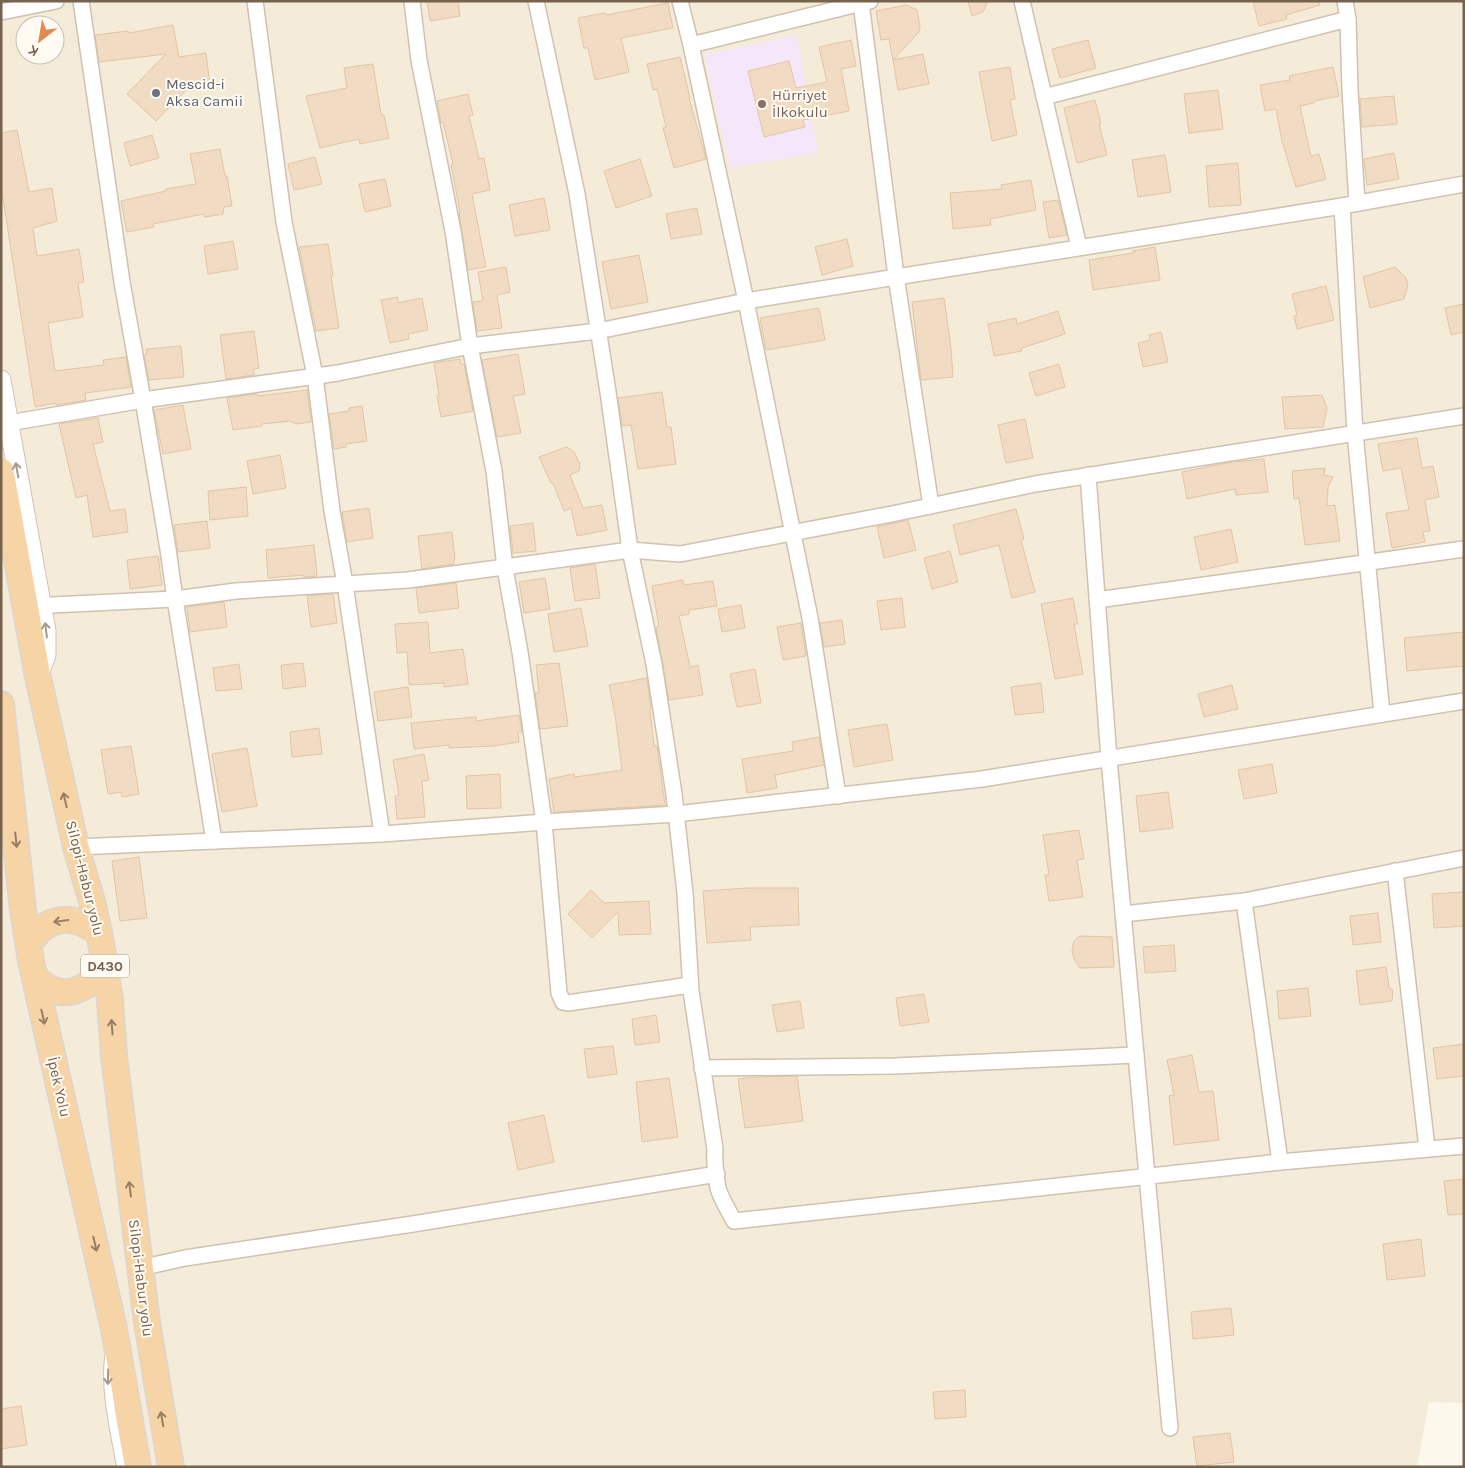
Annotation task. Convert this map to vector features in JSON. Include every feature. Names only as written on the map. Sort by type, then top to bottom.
[{"type":"highway","name":"Silopi-Habur yolu","points":[[1,471],[34,606],[38,677],[76,847],[93,905],[106,970],[114,1056],[140,1268],[156,1385],[171,1467]]},
{"type":"highway","name":"İpek Yolu","points":[[1,704],[23,910],[35,978],[114,1329],[138,1467]]},
{"type":"highway","points":[[29,944],[34,935],[42,928],[51,922],[60,920],[81,922],[99,933]]},
{"type":"highway","points":[[35,978],[42,985],[52,990],[74,992],[84,988],[106,970]]},
{"type":"street","points":[[1,12],[56,1]]},
{"type":"street","points":[[81,1],[122,282],[168,549],[214,841]]},
{"type":"street","points":[[255,1],[284,222],[315,376],[332,511],[345,584],[382,834]]},
{"type":"street","points":[[412,1],[419,60],[454,231],[470,346],[494,472],[505,568],[520,652],[544,822],[559,993],[563,1002],[568,1003],[690,985]]},
{"type":"street","points":[[536,1],[577,194],[608,392],[630,550],[654,664],[676,814],[685,893],[690,985],[715,1149],[714,1162],[718,1190],[734,1221],[1280,1162],[1464,1146]]},
{"type":"street","points":[[680,1],[691,44],[746,301],[810,618],[838,796]]},
{"type":"street","points":[[1022,1],[1079,247]]},
{"type":"street","points":[[1345,1],[1348,19],[1350,90],[1349,204],[1355,433],[1382,714]]},
{"type":"street","points":[[691,44],[865,2],[896,276],[931,506]]},
{"type":"street","points":[[1044,97],[1348,19]]},
{"type":"street","points":[[9,423],[143,400],[338,373],[470,346],[598,331],[746,301],[1464,184]]},
{"type":"street","points":[[1,380],[9,423],[34,606],[175,599],[236,591],[408,580],[630,550],[680,554],[931,506],[1034,484],[1464,416]]},
{"type":"street","points":[[1088,476],[1109,759],[1170,1428]]},
{"type":"street","points":[[1097,600],[1464,549]]},
{"type":"street","points":[[76,847],[382,834],[676,814],[982,779],[1464,701]]},
{"type":"street","points":[[1123,914],[1244,901],[1464,858]]},
{"type":"street","points":[[1395,872],[1427,1148]]},
{"type":"street","points":[[1244,901],[1280,1162]]},
{"type":"street","points":[[702,1068],[895,1066],[1136,1056]]},
{"type":"street","points":[[140,1268],[185,1258],[413,1224],[717,1174]]},
{"type":"lane","points":[[114,1329],[108,1370],[108,1384],[121,1467]]},
{"type":"shaded area","points":[[1,1],[1464,1],[1464,1403],[1429,1402],[1417,1467],[1,1467]]},
{"type":"shaded area","name":"Hürriyet İlkokulu","points":[[797,35],[818,153],[730,168],[704,55]]},
{"type":"building","points":[[427,1],[458,1],[460,16],[430,21]]},
{"type":"building","points":[[968,1],[988,1],[983,12],[972,16]]},
{"type":"building","points":[[1253,1],[1319,1],[1320,5],[1286,15],[1287,19],[1259,26]]},
{"type":"building","points":[[668,3],[673,28],[621,38],[629,72],[595,80],[588,48],[584,48],[578,18],[605,13],[606,15]]},
{"type":"building","points":[[906,5],[917,10],[919,32],[893,60],[889,39],[881,40],[876,11]]},
{"type":"building","points":[[173,25],[179,57],[206,53],[210,85],[189,87],[156,121],[127,94],[166,54],[99,62],[95,35],[128,31],[129,33]]},
{"type":"building","points":[[851,40],[856,66],[841,69],[849,111],[803,120],[805,127],[764,137],[748,71],[789,61],[796,88],[827,82],[819,47]]},
{"type":"building","points":[[1088,40],[1096,68],[1060,78],[1052,49]]},
{"type":"building","points":[[923,54],[929,84],[898,90],[893,60]]},
{"type":"building","points":[[680,57],[706,159],[674,168],[663,128],[666,127],[657,89],[653,90],[647,64]]},
{"type":"building","points":[[373,64],[381,115],[384,115],[389,138],[360,144],[359,139],[320,148],[306,96],[347,88],[344,68]]},
{"type":"building","points":[[1010,67],[1015,99],[1010,100],[1017,135],[992,141],[979,72]]},
{"type":"building","points":[[1333,67],[1339,96],[1300,106],[1311,156],[1319,154],[1326,179],[1296,187],[1282,141],[1276,109],[1265,111],[1260,85],[1290,80],[1289,76]]},
{"type":"building","points":[[1218,90],[1223,129],[1189,133],[1184,94]]},
{"type":"building","points":[[468,94],[473,115],[469,116],[479,159],[484,158],[490,190],[472,194],[486,267],[468,270],[451,165],[453,164],[443,122],[441,123],[437,101]]},
{"type":"building","points":[[1394,96],[1397,124],[1362,127],[1360,99]]},
{"type":"building","points":[[1095,100],[1107,155],[1077,163],[1064,108]]},
{"type":"building","points":[[17,130],[29,192],[52,188],[57,221],[33,228],[37,256],[79,249],[84,282],[78,283],[83,317],[48,323],[55,371],[104,365],[103,360],[126,357],[131,387],[85,393],[86,400],[35,407],[1,185],[1,133]]},
{"type":"building","points":[[152,135],[159,158],[130,166],[124,143]]},
{"type":"building","points":[[220,149],[232,206],[224,207],[223,214],[205,217],[204,214],[153,224],[154,227],[127,232],[121,201],[166,191],[166,189],[196,184],[190,154]]},
{"type":"building","points":[[1394,153],[1399,179],[1367,185],[1364,159]]},
{"type":"building","points":[[1165,155],[1171,192],[1138,197],[1132,160]]},
{"type":"building","points":[[315,157],[322,184],[294,190],[288,164]]},
{"type":"building","points":[[640,159],[652,196],[616,208],[604,171]]},
{"type":"building","points":[[1238,163],[1241,205],[1209,207],[1206,166]]},
{"type":"building","points":[[385,179],[391,206],[365,212],[359,184]]},
{"type":"building","points":[[1031,180],[1036,210],[990,219],[991,225],[953,229],[950,193],[1002,189],[1001,185]]},
{"type":"building","points":[[544,198],[550,230],[515,236],[509,205]]},
{"type":"building","points":[[1058,200],[1067,235],[1049,238],[1043,202]]},
{"type":"building","points":[[697,208],[702,234],[671,239],[666,214]]},
{"type":"building","points":[[847,239],[853,266],[822,275],[815,247]]},
{"type":"building","points":[[233,241],[238,269],[208,274],[204,246]]},
{"type":"building","points":[[328,244],[339,328],[316,331],[299,247]]},
{"type":"building","points":[[1155,247],[1160,280],[1093,290],[1089,260],[1133,253],[1133,251]]},
{"type":"building","points":[[639,255],[648,302],[611,309],[602,262]]},
{"type":"building","points":[[506,267],[510,292],[497,295],[502,328],[477,331],[473,302],[483,301],[478,272]]},
{"type":"building","points":[[1395,267],[1406,278],[1408,285],[1404,299],[1370,308],[1363,277]]},
{"type":"building","points":[[1326,286],[1334,320],[1297,329],[1294,316],[1297,315],[1292,294]]},
{"type":"building","points":[[398,297],[398,303],[422,298],[428,330],[408,334],[409,339],[390,343],[381,300]]},
{"type":"building","points":[[944,298],[953,377],[921,380],[912,302]]},
{"type":"building","points":[[1464,304],[1464,332],[1451,335],[1445,308]]},
{"type":"building","points":[[819,308],[825,340],[766,350],[760,318]]},
{"type":"building","points":[[1058,311],[1065,334],[1022,348],[1022,351],[994,356],[988,324],[1016,318],[1017,324]]},
{"type":"building","points":[[254,331],[259,368],[254,369],[254,375],[226,379],[220,335]]},
{"type":"building","points":[[1161,332],[1168,362],[1143,367],[1138,343],[1150,340],[1149,335]]},
{"type":"building","points":[[181,346],[184,377],[149,380],[144,355],[147,354],[146,349]]},
{"type":"building","points":[[518,354],[525,394],[513,396],[521,433],[497,437],[482,360]]},
{"type":"building","points":[[460,359],[461,364],[464,364],[473,411],[441,417],[434,363]]},
{"type":"building","points":[[1059,364],[1065,387],[1036,396],[1029,373]]},
{"type":"building","points":[[307,390],[311,422],[296,424],[290,421],[233,430],[227,398]]},
{"type":"building","points":[[662,392],[667,427],[671,427],[676,464],[638,469],[631,425],[622,426],[618,398]]},
{"type":"building","points":[[1322,395],[1327,408],[1323,427],[1285,429],[1282,397]]},
{"type":"building","points":[[183,405],[191,449],[163,454],[154,410]]},
{"type":"building","points":[[362,406],[367,441],[346,444],[346,447],[334,449],[329,414],[349,411],[349,408]]},
{"type":"building","points":[[98,418],[103,442],[93,444],[110,511],[125,509],[128,532],[93,537],[87,495],[76,498],[59,424]]},
{"type":"building","points":[[1025,419],[1033,458],[1006,463],[998,425]]},
{"type":"building","points":[[1417,438],[1422,468],[1433,466],[1439,497],[1425,500],[1430,531],[1423,532],[1425,542],[1392,548],[1386,513],[1409,510],[1401,468],[1383,471],[1378,444]]},
{"type":"building","points":[[567,447],[574,452],[580,464],[579,471],[570,475],[583,508],[602,505],[607,530],[577,536],[571,508],[564,511],[553,483],[551,483],[539,457]]},
{"type":"building","points":[[280,455],[286,488],[253,494],[247,461]]},
{"type":"building","points":[[1264,459],[1268,492],[1236,495],[1235,489],[1187,499],[1182,472],[1232,462]]},
{"type":"building","points":[[1325,468],[1324,475],[1333,477],[1328,487],[1327,506],[1335,505],[1340,541],[1305,545],[1299,498],[1294,499],[1292,471]]},
{"type":"building","points":[[246,487],[248,516],[210,520],[208,491]]},
{"type":"building","points":[[369,508],[373,538],[347,542],[342,512]]},
{"type":"building","points":[[1016,509],[1024,539],[1021,540],[1035,592],[1012,598],[999,545],[960,555],[953,525]]},
{"type":"building","points":[[908,520],[916,550],[884,558],[877,527]]},
{"type":"building","points":[[207,521],[210,548],[178,552],[174,525]]},
{"type":"building","points":[[533,523],[536,551],[513,553],[510,526]]},
{"type":"building","points":[[1231,529],[1238,562],[1201,570],[1194,537]]},
{"type":"building","points":[[452,532],[454,564],[422,569],[418,536]]},
{"type":"building","points":[[314,545],[317,576],[304,577],[304,575],[268,578],[266,550]]},
{"type":"building","points":[[950,551],[958,582],[932,589],[924,558]]},
{"type":"building","points":[[158,556],[162,585],[130,589],[127,560]]},
{"type":"building","points":[[595,564],[600,598],[575,601],[570,568]]},
{"type":"building","points":[[545,578],[550,609],[524,613],[519,582]]},
{"type":"building","points":[[683,580],[684,585],[713,581],[717,606],[689,610],[689,614],[679,616],[690,667],[698,665],[703,695],[669,700],[656,627],[659,626],[652,586]]},
{"type":"building","points":[[456,583],[459,608],[419,613],[416,588]]},
{"type":"building","points":[[333,594],[337,623],[311,627],[307,596]]},
{"type":"building","points":[[902,598],[905,627],[881,630],[877,601]]},
{"type":"building","points":[[1073,598],[1078,624],[1074,624],[1083,674],[1055,679],[1041,604]]},
{"type":"building","points":[[224,602],[227,627],[190,632],[187,607]]},
{"type":"building","points":[[741,605],[745,628],[722,632],[718,609]]},
{"type":"building","points":[[581,608],[588,646],[554,652],[548,614]]},
{"type":"building","points":[[842,620],[845,644],[824,647],[820,623]]},
{"type":"building","points":[[428,622],[430,653],[463,649],[468,684],[444,687],[444,683],[409,685],[407,652],[397,653],[395,624]]},
{"type":"building","points":[[801,623],[806,656],[783,660],[777,627]]},
{"type":"building","points":[[1464,632],[1464,666],[1407,671],[1404,638]]},
{"type":"building","points":[[303,663],[306,686],[283,689],[281,665]]},
{"type":"building","points":[[559,663],[568,726],[540,729],[535,693],[539,693],[536,665]]},
{"type":"building","points":[[239,664],[242,689],[216,691],[213,668]]},
{"type":"building","points":[[755,669],[761,703],[737,707],[730,674]]},
{"type":"building","points":[[647,678],[654,746],[657,746],[665,805],[554,812],[549,779],[574,774],[575,777],[622,770],[609,685]]},
{"type":"building","points":[[1041,683],[1044,712],[1015,715],[1011,687]]},
{"type":"building","points":[[1232,685],[1238,709],[1204,717],[1198,694]]},
{"type":"building","points":[[408,687],[412,717],[378,721],[374,692]]},
{"type":"building","points":[[519,715],[522,732],[518,732],[519,742],[494,746],[449,748],[449,745],[414,749],[411,723],[476,717],[476,721]]},
{"type":"building","points":[[887,724],[893,760],[854,767],[848,730]]},
{"type":"building","points":[[319,728],[322,754],[292,757],[290,732]]},
{"type":"building","points":[[819,737],[824,765],[775,775],[777,788],[747,793],[742,759],[793,751],[792,742]]},
{"type":"building","points":[[131,746],[139,794],[122,797],[121,792],[108,794],[101,750]]},
{"type":"building","points":[[247,748],[257,806],[222,812],[212,754]]},
{"type":"building","points":[[424,754],[429,780],[422,781],[425,817],[397,819],[395,796],[399,795],[393,760]]},
{"type":"building","points":[[1272,764],[1277,793],[1244,799],[1238,770]]},
{"type":"building","points":[[500,774],[501,808],[467,809],[466,776]]},
{"type":"building","points":[[1168,792],[1173,828],[1140,832],[1136,796]]},
{"type":"building","points":[[1079,830],[1084,859],[1077,860],[1083,897],[1049,901],[1045,875],[1049,875],[1043,835]]},
{"type":"building","points":[[139,857],[147,918],[120,921],[112,861]]},
{"type":"building","points":[[747,888],[798,888],[799,925],[750,927],[751,940],[707,943],[703,891]]},
{"type":"building","points":[[591,890],[604,903],[649,901],[651,934],[619,935],[618,912],[592,938],[568,914]]},
{"type":"building","points":[[1464,892],[1464,926],[1434,928],[1432,894]]},
{"type":"building","points":[[1378,913],[1381,942],[1353,945],[1350,916]]},
{"type":"building","points":[[1079,936],[1112,937],[1114,967],[1080,968],[1074,959],[1072,950],[1074,941]]},
{"type":"building","points":[[1174,945],[1176,971],[1145,973],[1143,947]]},
{"type":"building","points":[[1386,967],[1389,988],[1393,990],[1392,1001],[1360,1005],[1356,971]]},
{"type":"building","points":[[1308,988],[1311,1016],[1279,1019],[1277,991]]},
{"type":"building","points":[[924,994],[929,1022],[900,1026],[896,998]]},
{"type":"building","points":[[800,1001],[804,1028],[777,1032],[772,1005]]},
{"type":"building","points":[[656,1015],[660,1042],[635,1045],[632,1019]]},
{"type":"building","points":[[1464,1044],[1464,1076],[1437,1079],[1433,1048]]},
{"type":"building","points":[[613,1046],[617,1074],[588,1078],[584,1049]]},
{"type":"building","points":[[1192,1055],[1199,1092],[1213,1091],[1219,1140],[1174,1145],[1169,1096],[1174,1095],[1167,1060]]},
{"type":"building","points":[[797,1076],[803,1121],[745,1128],[738,1079]]},
{"type":"building","points":[[669,1078],[678,1137],[642,1142],[636,1082]]},
{"type":"building","points":[[544,1115],[554,1162],[518,1170],[508,1123]]},
{"type":"building","points":[[1464,1179],[1464,1214],[1448,1215],[1444,1181]]},
{"type":"building","points":[[1421,1239],[1425,1276],[1387,1280],[1383,1244]]},
{"type":"building","points":[[1231,1308],[1234,1335],[1193,1339],[1191,1312]]},
{"type":"building","points":[[965,1390],[966,1417],[935,1419],[933,1392]]},
{"type":"building","points":[[21,1406],[27,1445],[1,1449],[1,1409]]},
{"type":"building","points":[[1230,1433],[1234,1462],[1197,1466],[1193,1437]]},
{"type":"place","name":"Mescid-i Aksa Camii","points":[[156,93]]},
{"type":"place","name":"Hürriyet İlkokulu","points":[[762,104]]}]
